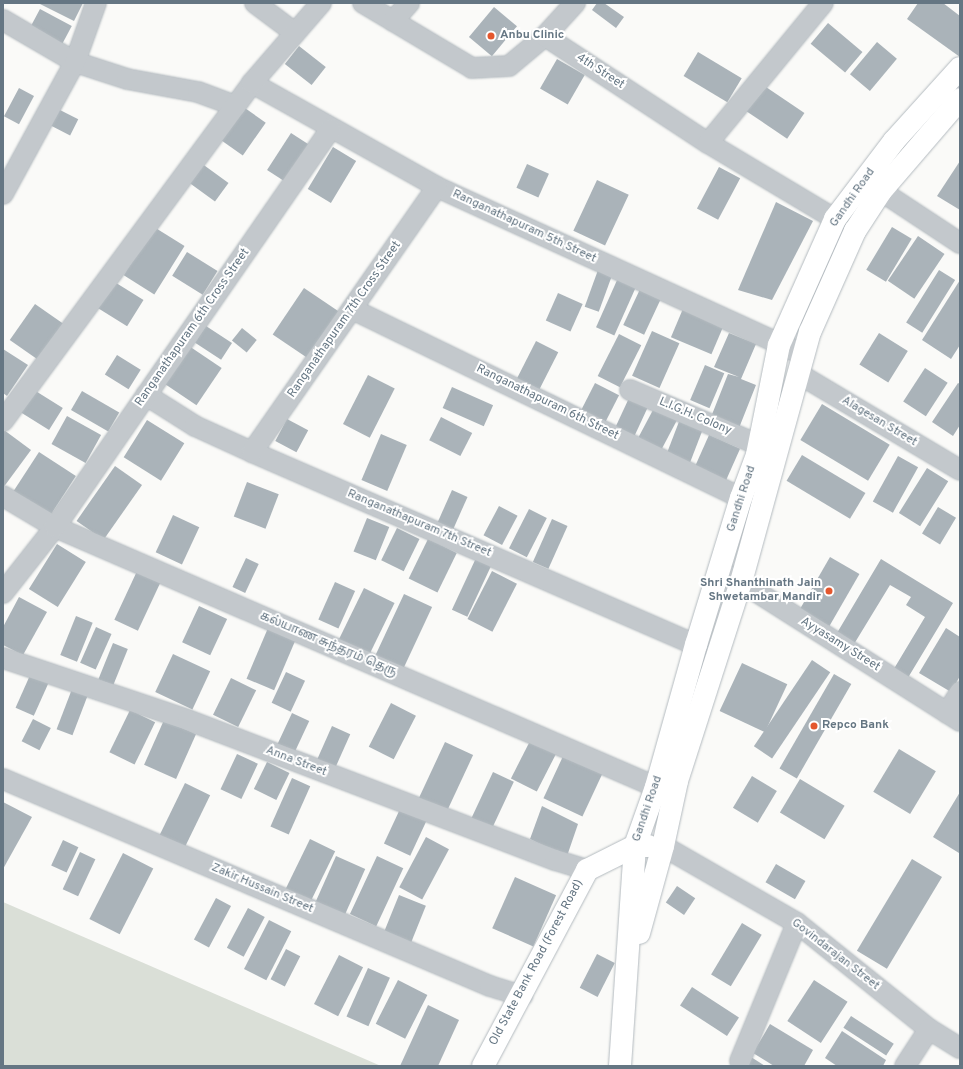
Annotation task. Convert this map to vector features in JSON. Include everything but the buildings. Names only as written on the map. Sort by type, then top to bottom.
[{"type":"main road","name":"Gandhi Road","points":[[620,1066],[635,846],[656,787],[696,645],[741,498],[759,445],[779,345],[835,219],[894,141],[960,68]]},
{"type":"main road","name":"Gandhi Road","points":[[627,975],[663,846],[677,781],[741,582],[810,332],[855,231],[881,191],[960,99]]},
{"type":"main road","name":"Old State Bank Road (Forest Road)","points":[[483,1066],[522,996],[587,870],[635,846],[663,846]]},
{"type":"street","points":[[3,194],[75,62],[96,3]]},
{"type":"street","points":[[255,3],[295,33]]},
{"type":"street","points":[[3,421],[252,83],[321,3]]},
{"type":"street","points":[[363,3],[472,68],[509,66],[545,36],[575,3]]},
{"type":"street","points":[[393,21],[409,3]]},
{"type":"street","points":[[708,143],[823,3]]},
{"type":"street","points":[[3,20],[75,62],[127,79],[198,92],[236,106]]},
{"type":"street","name":"4th Street","points":[[545,36],[708,143],[835,219]]},
{"type":"street","name":"Ranganathapuram 5th Street","points":[[252,83],[331,129],[437,187],[779,345],[801,364]]},
{"type":"street","name":"Ranganathapuram 6th Cross Street","points":[[3,593],[55,528],[331,129]]},
{"type":"street","name":"Ranganathapuram 7th Cross Street","points":[[252,452],[437,187]]},
{"type":"street","points":[[881,191],[960,243]]},
{"type":"street","name":"Ranganathapuram 6th Street","points":[[352,309],[741,498]]},
{"type":"street","name":"Alagesan Street","points":[[801,364],[960,470]]},
{"type":"street","name":"L.I.G.H. Colony","points":[[630,390],[759,445]]},
{"type":"street","name":"Ranganathapuram 7th Street","points":[[146,395],[195,426],[252,452],[696,645]]},
{"type":"street","name":"கல்யாண சுந்தரம் தெரு","points":[[3,496],[55,528],[656,787]]},
{"type":"street","name":"Ayyasamy Street","points":[[719,572],[741,582],[954,717]]},
{"type":"street","name":"Anna Street","points":[[3,658],[188,720],[555,860],[587,870]]},
{"type":"street","points":[[954,717],[960,692]]},
{"type":"street","name":"Zakir Hussain Street","points":[[3,779],[483,983],[522,996]]},
{"type":"street","name":"Govindarajan Street","points":[[663,846],[797,923],[929,1029],[960,1048]]},
{"type":"street","points":[[740,1061],[797,923]]},
{"type":"street","points":[[905,1066],[929,1029]]},
{"type":"shaded area","points":[[3,902],[381,1066],[3,1066]]},
{"type":"place","name":"Anbu Clinic","points":[[491,36]]},
{"type":"place","name":"Shri Shanthinath Jain Shwetambar Mandir","points":[[829,591]]},
{"type":"place","name":"Repco Bank","points":[[814,726]]}]
